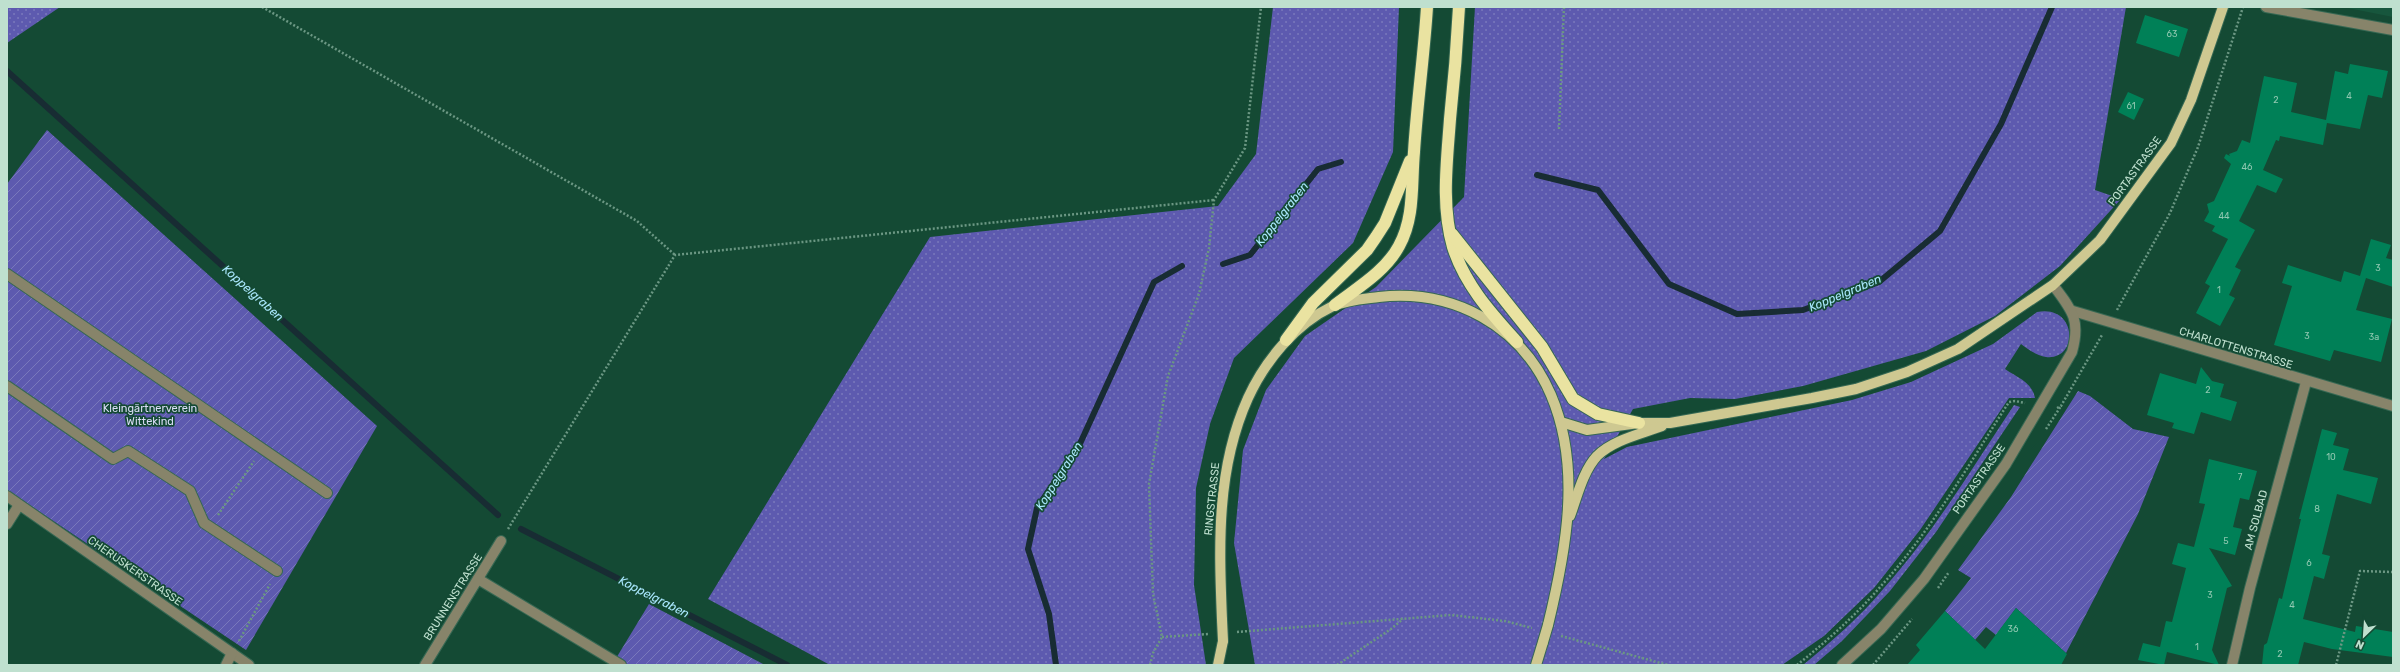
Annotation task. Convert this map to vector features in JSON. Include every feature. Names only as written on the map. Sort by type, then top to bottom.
[{"type":"highway","points":[[1335,305],[1372,278],[1387,263],[1399,247],[1407,229],[1413,197],[1414,152],[1427,7]]},
{"type":"highway","points":[[1459,7],[1446,178],[1449,229],[1456,253],[1470,284],[1481,301],[1517,342]]},
{"type":"highway","points":[[1286,340],[1313,303],[1367,250],[1376,237],[1387,217],[1414,152]]},
{"type":"highway","points":[[1449,229],[1542,347],[1573,399],[1598,414],[1639,423]]},
{"type":"main road","name":"PORTASTRASSE","points":[[1560,422],[1587,430],[1639,423],[1670,423],[1812,398],[1856,388],[1907,372],[1958,350],[2053,285],[2100,240],[2171,142],[2191,100],[2224,7]]},
{"type":"main road","name":"RINGSTRASSE","points":[[1226,665],[1222,620],[1221,519],[1224,482],[1230,450],[1239,422],[1254,387],[1270,360],[1286,340],[1307,323],[1335,305],[1360,299],[1395,296],[1422,297],[1454,304],[1480,316],[1517,342],[1545,382],[1560,422],[1567,462],[1567,523]]},
{"type":"main road","name":"PORTASTRASSE","points":[[1567,523],[1589,467],[1596,457],[1618,442],[1670,423]]},
{"type":"main road","points":[[1536,665],[1548,625],[1562,558],[1567,523]]},
{"type":"main road","points":[[1218,665],[1223,641]]},
{"type":"main road","points":[[1540,653],[1546,665]]},
{"type":"street","points":[[2266,7],[2297,10],[2393,30]]},
{"type":"street","points":[[7,274],[327,493]]},
{"type":"street","points":[[2053,285],[2073,311]]},
{"type":"street","name":"CHARLOTTENSTRASSE","points":[[2073,311],[2306,382],[2393,405]]},
{"type":"street","name":"PORTASTRASSE","points":[[1842,665],[1882,629],[1924,579],[2006,464],[2072,352],[2076,338],[2073,311]]},
{"type":"street","name":"AM SOLBAD","points":[[2232,665],[2250,588],[2306,382]]},
{"type":"street","points":[[7,386],[113,459],[128,451],[190,491],[204,523],[277,571]]},
{"type":"street","name":"CHERUSKERSTRASSE","points":[[7,496],[249,665]]},
{"type":"street","points":[[7,524],[19,504]]},
{"type":"street","name":"BRUNNENSTRASSE","points":[[425,665],[501,541]]},
{"type":"street","points":[[478,579],[621,665]]},
{"type":"street","points":[[226,665],[232,653]]},
{"type":"path","points":[[262,7],[638,221],[675,255],[1214,200]]},
{"type":"path","points":[[1150,665],[1153,653],[1162,638],[1153,594],[1149,484],[1168,376],[1199,294],[1209,248],[1214,200],[1245,148],[1261,7]]},
{"type":"path","points":[[1559,129],[1564,7]]},
{"type":"path","points":[[1797,665],[1835,634],[1882,586],[1935,516],[2009,402],[2015,401],[2049,411],[2061,406],[2110,322],[2170,213],[2198,147],[2243,7]]},
{"type":"path","points":[[501,541],[675,255]]},
{"type":"path","points":[[210,527],[262,448]]},
{"type":"path","points":[[232,653],[277,571]]},
{"type":"path","points":[[2336,665],[2360,571],[2393,572]]},
{"type":"path","points":[[1230,632],[1451,615],[1505,621],[1534,628]]},
{"type":"path","points":[[1337,665],[1391,629],[1403,619]]},
{"type":"path","points":[[1162,638],[1215,633]]},
{"type":"path","points":[[1556,634],[1668,665]]},
{"type":"shaded area","points":[[2343,7],[2393,7],[2393,17]]},
{"type":"green space","points":[[7,7],[60,7],[7,43]]},
{"type":"green space","points":[[1273,7],[1399,7],[1393,152],[1353,243],[1234,358],[1210,424],[1196,488],[1194,585],[1206,665],[830,665],[708,599],[930,237],[1218,206],[1256,154]]},
{"type":"green space","points":[[1475,7],[2126,7],[2095,190],[2121,199],[2060,266],[1995,316],[1926,351],[1803,386],[1735,399],[1690,398],[1633,409],[1604,459],[1627,447],[1852,400],[1911,382],[1993,344],[2037,312],[2051,312],[2060,316],[2067,324],[2069,333],[2068,342],[2064,351],[2057,356],[2046,357],[2036,354],[2021,344],[2005,369],[2028,384],[2035,398],[2009,398],[1920,530],[1874,588],[1824,636],[1782,665],[1255,665],[1234,543],[1243,450],[1266,390],[1305,336],[1376,287],[1464,197]]},
{"type":"green space","name":"Kleingärtnerverein Wittekind","points":[[47,130],[377,426],[246,650],[7,490],[7,184]]},
{"type":"green space","points":[[2078,391],[2090,396],[2133,429],[2169,437],[2138,514],[2066,653],[2016,608],[1996,635],[1986,627],[1975,640],[1945,611],[1971,578],[1958,570],[2011,497]]},
{"type":"green space","points":[[2014,405],[2020,407],[1936,532],[1890,591],[1842,641],[1814,665],[1803,665],[1855,619],[1875,599],[1902,567],[1952,499]]},
{"type":"green space","points":[[649,604],[765,665],[625,665],[615,660]]},
{"type":"building","points":[[2145,15],[2188,29],[2179,57],[2136,43]]},
{"type":"building","points":[[2350,64],[2388,71],[2382,98],[2368,95],[2360,129],[2327,123],[2323,145],[2280,136],[2279,141],[2276,140],[2263,170],[2283,179],[2276,193],[2257,185],[2239,221],[2255,230],[2235,267],[2241,270],[2229,295],[2235,298],[2220,326],[2196,313],[2210,286],[2205,283],[2228,239],[2212,231],[2215,226],[2204,221],[2209,212],[2207,204],[2214,201],[2231,164],[2224,158],[2226,154],[2230,156],[2229,154],[2237,151],[2242,140],[2250,143],[2264,76],[2297,83],[2291,112],[2326,120],[2335,71],[2348,74]]},
{"type":"building","points":[[2128,92],[2144,99],[2134,120],[2118,112]]},
{"type":"building","points":[[2371,239],[2391,245],[2386,258],[2393,260],[2393,287],[2366,278],[2356,310],[2392,319],[2381,362],[2334,350],[2330,361],[2274,345],[2292,286],[2282,283],[2288,265],[2341,282],[2344,271],[2360,276]]},
{"type":"building","points":[[2201,367],[2212,381],[2224,384],[2220,397],[2237,402],[2231,421],[2201,412],[2194,434],[2172,428],[2174,423],[2147,415],[2160,373],[2196,384]]},
{"type":"building","points":[[2322,429],[2337,433],[2333,445],[2349,449],[2343,470],[2378,478],[2371,504],[2337,494],[2322,554],[2330,556],[2324,579],[2314,576],[2303,619],[2355,632],[2356,626],[2393,632],[2393,657],[2332,649],[2304,642],[2298,665],[2262,665],[2264,645],[2267,643],[2279,598],[2282,599],[2301,519],[2299,519]]},
{"type":"building","points":[[2209,459],[2257,471],[2249,500],[2240,498],[2233,527],[2242,529],[2235,555],[2209,548],[2232,586],[2227,588],[2212,650],[2219,665],[2167,652],[2164,665],[2138,660],[2143,643],[2160,647],[2166,621],[2172,622],[2186,568],[2172,564],[2178,543],[2194,547],[2205,504],[2199,503]]},
{"type":"building","points":[[2016,608],[2067,654],[2061,665],[1907,665],[1920,650],[1916,645],[1945,611],[1985,649]]},
{"type":"waterway","name":"Koppelgraben","points":[[1537,175],[1598,190],[1669,284],[1737,314],[1803,310],[1879,282],[1940,231],[2001,124],[2052,7]]},
{"type":"waterway","name":"Koppelgraben","points":[[7,71],[498,515]]},
{"type":"waterway","name":"Koppelgraben","points":[[1223,264],[1250,255],[1318,169],[1341,162]]},
{"type":"waterway","name":"Koppelgraben","points":[[1056,665],[1049,614],[1028,549],[1037,508],[1078,448],[1154,282],[1182,266]]},
{"type":"waterway","name":"Koppelgraben","points":[[521,529],[787,665]]}]
